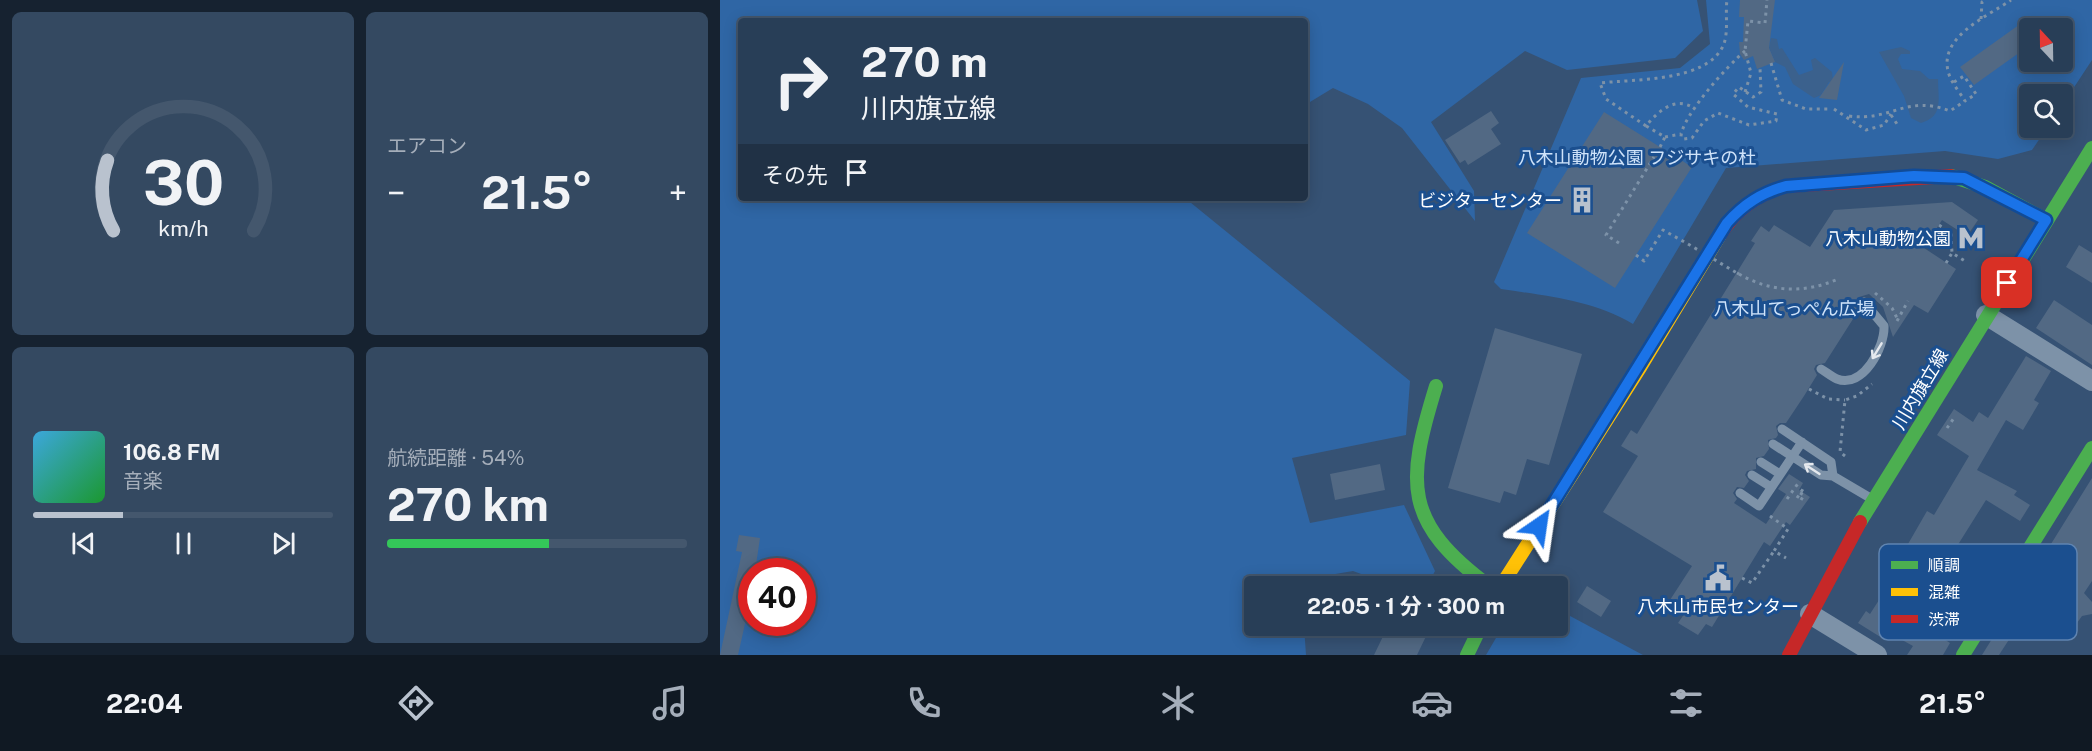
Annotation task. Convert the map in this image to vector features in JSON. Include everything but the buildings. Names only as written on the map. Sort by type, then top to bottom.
[{"type":"street","name":"川内旗立線","points":[[1789,655],[1873,500],[2092,148]]},
{"type":"street","points":[[1507,576],[1641,366],[1727,223],[1751,200],[1786,186],[1945,175],[1964,178],[1982,186],[2046,220]]},
{"type":"street","points":[[1986,315],[2092,381]]},
{"type":"street","points":[[1436,386],[1419,435],[1416,487],[1426,522],[1447,555],[1475,576]]},
{"type":"street","points":[[2032,544],[2092,448]]},
{"type":"street","points":[[1810,614],[1876,655]]},
{"type":"street","points":[[1467,655],[1476,636]]},
{"type":"street","points":[[1963,655],[1972,640]]},
{"type":"lane","points":[[1821,369],[1837,380],[1856,378],[1865,371],[1881,347],[1884,326],[1864,302]]},
{"type":"lane","points":[[1782,429],[1831,462],[1833,476]]},
{"type":"lane","points":[[1740,494],[1759,506],[1802,442]]},
{"type":"lane","points":[[1773,444],[1821,475],[1833,476],[1873,500]]},
{"type":"lane","points":[[1761,462],[1780,474]]},
{"type":"lane","points":[[1752,475],[1771,488]]},
{"type":"path","points":[[1681,134],[1665,137],[1646,126],[1606,99],[1600,83],[1690,73],[1710,63],[1723,46],[1727,0]]},
{"type":"path","points":[[1745,92],[1751,73],[1745,51],[1748,21],[1765,23],[1767,0]]},
{"type":"path","points":[[1981,19],[1982,2],[1985,0]]},
{"type":"path","points":[[1965,101],[1950,76],[1949,57],[1954,43],[1965,29],[2011,0]]},
{"type":"path","points":[[1681,134],[1695,109],[1714,83],[1745,51]]},
{"type":"path","points":[[1771,63],[1782,100],[1806,109],[1832,109],[1849,117],[1860,129],[1872,130],[1884,125],[1891,114]]},
{"type":"path","points":[[1681,134],[1684,139],[1692,138],[1704,121],[1718,113],[1749,125],[1776,121],[1779,118],[1774,112],[1748,107],[1734,96],[1735,89],[1739,87],[1753,97],[1761,92],[1760,68]]},
{"type":"path","points":[[1849,117],[1869,118],[1891,114],[1906,106],[1917,104],[1950,111],[1976,94],[1964,76],[1954,82]]},
{"type":"path","points":[[1646,126],[1661,110],[1671,105],[1689,104],[1695,109]]},
{"type":"path","points":[[1891,114],[1899,127]]},
{"type":"path","points":[[1659,147],[1665,137]]},
{"type":"path","points":[[1619,243],[1606,235],[1654,157]]},
{"type":"path","points":[[1939,225],[1951,234],[1952,253],[1946,263]]},
{"type":"path","points":[[1636,255],[1644,261],[1663,230],[1764,287],[1805,289],[1838,279]]},
{"type":"path","points":[[1952,253],[1965,261]]},
{"type":"path","points":[[1871,290],[1887,302],[1897,318]]},
{"type":"path","points":[[1809,388],[1828,399],[1845,400]]},
{"type":"path","points":[[1947,428],[1954,418]]},
{"type":"path","points":[[1787,499],[1798,482]]},
{"type":"path","points":[[1799,499],[1805,486]]},
{"type":"path","points":[[1742,578],[1752,584],[1788,529],[1770,516]]},
{"type":"path","points":[[1774,551],[1786,558]]},
{"type":"green space","points":[[720,0],[1697,0],[1703,31],[1675,58],[1567,70],[1525,51],[1431,122],[1474,191],[1475,221],[1402,128],[1368,104],[1333,88],[1308,103],[1308,18],[738,18],[738,201],[1189,201],[1410,381],[1406,435],[1292,458],[1310,523],[1404,505],[1435,571],[1432,576],[1367,576],[1353,571],[1324,576],[1244,576],[1244,636],[1305,636],[1306,655],[720,655]]},
{"type":"green space","name":"八木山動物公園 フジサキの杜","points":[[1706,0],[2092,0],[2092,60],[2073,89],[2073,84],[2019,84],[2019,138],[2040,138],[2032,150],[1998,159],[1945,151],[1726,168],[1633,324],[1602,309],[1585,304],[1501,289],[1494,282],[1581,78],[1680,68],[1710,44]]},
{"type":"green space","points":[[1568,615],[1643,655],[1486,655],[1497,636],[1568,636]]},
{"type":"shaded area","points":[[1771,38],[1777,39],[1779,49],[1782,48],[1799,75],[1813,70],[1811,60],[1815,58],[1832,72],[1833,82],[1829,82],[1821,95],[1814,98],[1793,84],[1785,67],[1775,62],[1769,48]]},
{"type":"shaded area","points":[[1901,47],[1910,51],[1910,54],[1901,54],[1898,59],[1902,69],[1920,71],[1929,79],[1938,79],[1938,106],[1933,116],[1921,123],[1911,118],[1904,96],[1879,52]]},
{"type":"traffic: fast","points":[[1860,522],[2092,148]]},
{"type":"traffic: fast","points":[[1951,176],[1985,187],[2046,220]]},
{"type":"traffic: fast","points":[[1436,386],[1420,449],[1417,475],[1419,498],[1427,520],[1440,541],[1477,576]]},
{"type":"traffic: fast","points":[[2032,544],[2092,448]]},
{"type":"traffic: fast","points":[[1467,655],[1476,636]]},
{"type":"traffic: fast","points":[[1963,655],[1972,640]]},
{"type":"traffic: slow","points":[[1507,576],[1641,366],[1720,235]]},
{"type":"traffic: jam","points":[[1720,235],[1748,204],[1786,186],[1951,176]]},
{"type":"traffic: jam","points":[[1789,655],[1860,522]]},
{"type":"place","name":"ビジターセンター","points":[[1582,200]]},
{"type":"place","name":"八木山動物公園","points":[[1971,238]]},
{"type":"place","name":"八木山市民センター","points":[[1718,578]]},
{"type":"route","points":[[1539,526],[1641,366],[1727,223],[1751,200],[1768,191],[1786,186],[1914,176],[1945,175],[1964,178],[2046,220],[2007,283]]},
{"type":"park label","name":"八木山てっぺん広場","points":[[1794,308]]}]
